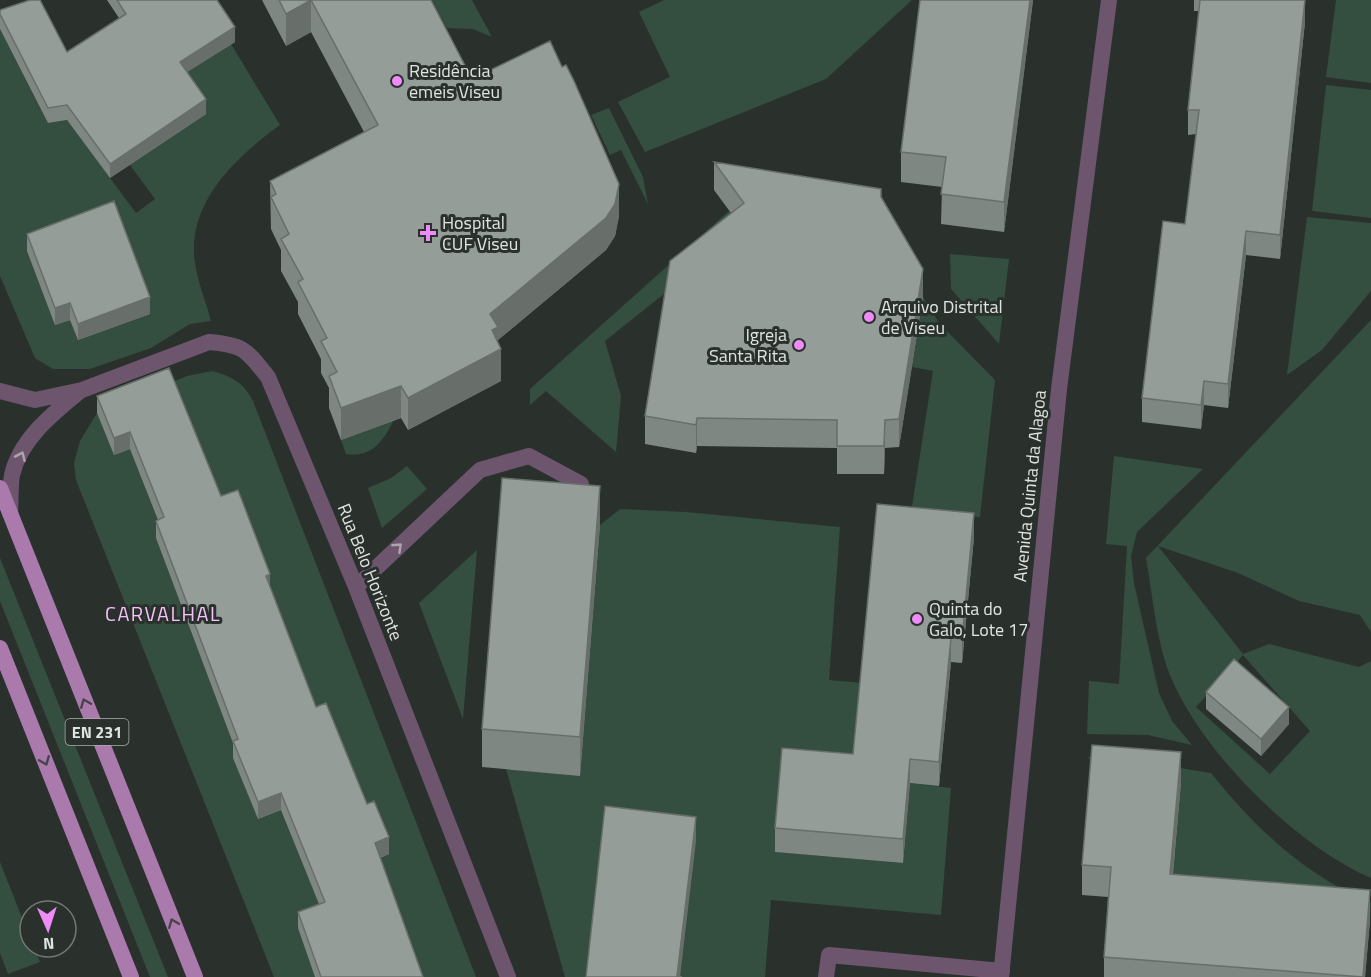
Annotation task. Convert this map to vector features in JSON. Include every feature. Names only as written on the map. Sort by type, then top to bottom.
[{"type":"main road","name":"EN 231","points":[[0,488],[195,977]]},
{"type":"main road","name":"EN 231","points":[[0,648],[131,977]]},
{"type":"street","name":"Avenida Quinta da Alagoa","points":[[1001,974],[1059,389],[1109,0]]},
{"type":"street","name":"Rua Belo Horizonte","points":[[0,391],[35,400],[82,390],[209,342],[242,348],[268,377],[356,587],[508,977]]},
{"type":"street","name":"Rua Belo Horizonte","points":[[10,513],[12,474],[27,442],[52,414],[82,390]]},
{"type":"street","points":[[356,587],[480,470],[529,456],[581,484]]},
{"type":"street","points":[[826,977],[829,955],[1001,974]]},
{"type":"green space","points":[[432,0],[472,0],[492,37],[473,29],[447,28]]},
{"type":"green space","points":[[664,0],[912,0],[826,79],[645,152],[618,102],[670,77],[639,12]]},
{"type":"green space","points":[[1336,0],[1371,0],[1371,83],[1326,77]]},
{"type":"green space","points":[[0,29],[48,123],[67,120],[136,213],[155,199],[116,146],[116,78],[231,44],[280,125],[231,167],[206,201],[198,221],[194,241],[195,263],[211,321],[190,324],[151,348],[90,369],[53,369],[35,358],[0,276]]},
{"type":"green space","points":[[1326,85],[1371,90],[1371,218],[1312,211]]},
{"type":"green space","points":[[609,108],[643,177],[648,204],[621,150],[610,155],[591,115]]},
{"type":"green space","points":[[729,211],[744,230],[605,341],[621,396],[616,452],[546,391],[530,405],[530,389]]},
{"type":"green space","points":[[1307,217],[1371,223],[1371,291],[1322,350],[1287,375]]},
{"type":"green space","points":[[950,254],[1009,259],[999,344],[951,289]]},
{"type":"green space","points":[[923,297],[939,323],[995,380],[980,517],[911,513],[933,371],[912,367]]},
{"type":"green space","points":[[1371,320],[1371,632],[1360,615],[1299,601],[1238,573],[1158,546],[1243,654],[1269,644],[1359,667],[1371,661],[1371,878],[1341,863],[1310,842],[1279,816],[1248,788],[1197,724],[1178,692],[1165,661],[1156,623],[1146,558]],"holes":[[[1243,655],[1310,731],[1270,774],[1196,707]]]},
{"type":"green space","points":[[212,371],[237,381],[253,401],[476,977],[274,977],[76,480],[74,463],[80,441],[97,413],[187,376]]},
{"type":"green space","points":[[394,420],[386,435],[370,451],[355,455],[346,454],[341,440]]},
{"type":"green space","points":[[1114,456],[1203,469],[1137,532],[1131,556],[1134,583],[1159,693],[1172,721],[1192,745],[1148,735],[1087,734],[1089,681],[1119,684],[1127,546],[1106,544]]},
{"type":"green space","points":[[407,466],[427,489],[382,528],[368,488],[391,478]]},
{"type":"green space","points":[[620,509],[686,512],[840,527],[829,680],[862,683],[853,778],[775,852],[903,863],[910,783],[951,788],[941,915],[771,900],[765,977],[565,977],[506,769],[580,775],[600,525]]},
{"type":"green space","points":[[477,550],[463,719],[419,603]]},
{"type":"green space","points":[[0,558],[168,977],[150,977],[0,601]]},
{"type":"green space","points":[[1087,757],[1118,758],[1211,773],[1245,813],[1283,848],[1324,879],[1371,903],[1370,920],[1170,904],[1116,777]]},
{"type":"green space","points":[[0,862],[18,908],[18,959],[39,959],[40,962],[8,974],[0,953]]},
{"type":"building","points":[[30,0],[40,0],[67,52],[126,14],[117,0],[217,0],[235,27],[180,62],[206,99],[110,164],[67,105],[48,108],[0,14],[0,10]]},
{"type":"building","points":[[279,0],[311,0],[286,14]]},
{"type":"building","points":[[311,0],[431,0],[472,79],[550,41],[562,67],[566,65],[574,81],[619,184],[615,204],[606,218],[490,314],[498,327],[492,330],[501,349],[408,398],[401,386],[341,408],[329,376],[337,372],[321,341],[327,338],[298,282],[303,279],[281,239],[289,234],[271,197],[276,194],[270,181],[378,125]]},
{"type":"building","points":[[920,0],[1030,0],[1004,202],[941,194],[946,157],[901,152]]},
{"type":"building","points":[[1200,0],[1305,0],[1280,235],[1246,231],[1228,384],[1204,381],[1201,405],[1142,398],[1163,221],[1185,224],[1199,110],[1188,110]]},
{"type":"building","points":[[714,162],[881,189],[881,197],[923,269],[899,419],[885,420],[884,446],[837,446],[837,420],[697,418],[696,425],[645,416],[670,261],[744,203]]},
{"type":"building","points":[[114,201],[150,297],[78,324],[70,303],[55,308],[27,234]]},
{"type":"building","points":[[169,368],[221,496],[238,490],[270,574],[266,576],[316,707],[326,703],[367,804],[374,801],[389,837],[375,843],[423,977],[321,977],[298,912],[325,902],[281,793],[258,802],[233,741],[238,739],[156,521],[164,517],[130,432],[114,438],[97,396]]},
{"type":"building","points":[[502,478],[600,486],[580,737],[482,729]]},
{"type":"building","points":[[877,504],[974,513],[962,639],[951,638],[939,762],[910,759],[903,839],[775,828],[782,748],[853,754]]},
{"type":"building","points":[[1234,659],[1289,707],[1261,739],[1206,692]]},
{"type":"building","points":[[1092,745],[1181,752],[1170,874],[1370,890],[1363,977],[1104,957],[1111,867],[1082,865]]},
{"type":"building","points":[[605,806],[696,817],[677,976],[682,977],[586,977]]},
{"type":"place","name":"Residência emeis Viseu","points":[[397,81]]},
{"type":"place","name":"Hospital CUF Viseu","points":[[428,233]]},
{"type":"place","name":"Arquivo Distrital de Viseu","points":[[869,317]]},
{"type":"place","name":"Igreja Santa Rita","points":[[799,345]]},
{"type":"place","name":"Quinta do Galo, Lote 17","points":[[917,619]]},
{"type":"district","name":"CARVALHAL","points":[[163,614]]}]
